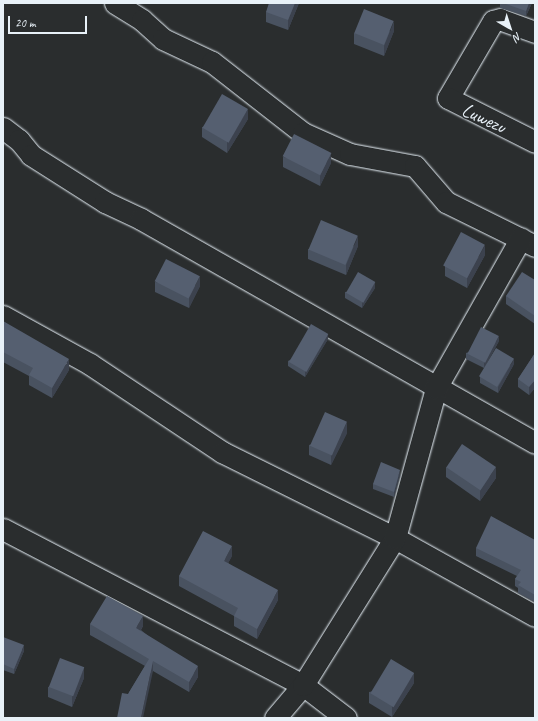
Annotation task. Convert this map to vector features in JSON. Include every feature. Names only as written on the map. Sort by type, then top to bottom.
[{"type":"street","points":[[115,3],[142,20],[163,39],[212,62],[303,133],[350,154],[415,166],[446,202],[528,242],[436,388],[395,538],[303,685],[275,718]]},
{"type":"street","name":"Luwezu","points":[[535,32],[500,19],[493,21],[448,98],[535,142]]},
{"type":"street","points":[[3,128],[19,140],[31,155],[105,202],[141,219],[535,444]]},
{"type":"street","points":[[3,316],[90,364],[222,452],[395,538],[535,616]]},
{"type":"street","points":[[3,530],[303,685],[346,718]]},
{"type":"building","points":[[269,3],[295,3],[288,20],[266,12]]},
{"type":"building","points":[[503,3],[529,3],[526,11]]},
{"type":"building","points":[[364,9],[394,21],[384,45],[354,33]]},
{"type":"building","points":[[222,94],[248,109],[228,143],[202,128]]},
{"type":"building","points":[[294,134],[331,153],[320,175],[283,156]]},
{"type":"building","points":[[321,220],[358,236],[345,265],[308,249]]},
{"type":"building","points":[[461,232],[485,245],[467,278],[443,266]]},
{"type":"building","points":[[166,259],[200,276],[189,299],[155,281]]},
{"type":"building","points":[[358,272],[375,282],[363,303],[346,293]]},
{"type":"building","points":[[522,272],[535,280],[535,316],[506,296]]},
{"type":"building","points":[[3,321],[69,359],[52,388],[29,375],[33,368],[3,352]]},
{"type":"building","points":[[311,324],[328,334],[306,372],[289,362]]},
{"type":"building","points":[[481,327],[499,336],[485,363],[467,354]]},
{"type":"building","points":[[496,348],[514,359],[497,387],[479,376]]},
{"type":"building","points":[[535,353],[535,380],[529,387],[518,379]]},
{"type":"building","points":[[325,412],[347,422],[332,456],[310,446]]},
{"type":"building","points":[[462,444],[496,467],[480,490],[446,467]]},
{"type":"building","points":[[381,462],[400,470],[394,492],[373,484]]},
{"type":"building","points":[[491,516],[535,540],[535,595],[518,585],[521,582],[515,579],[521,570],[476,548]]},
{"type":"building","points":[[203,531],[232,546],[224,561],[278,590],[257,629],[234,616],[238,608],[179,576]]},
{"type":"building","points":[[107,596],[143,616],[136,628],[198,666],[189,682],[153,661],[141,718],[117,718],[122,693],[128,694],[149,659],[90,624]]},
{"type":"building","points":[[3,637],[24,645],[14,669],[3,664]]},
{"type":"building","points":[[60,658],[84,667],[73,696],[49,687]]},
{"type":"building","points":[[391,659],[414,673],[394,707],[370,693]]}]
